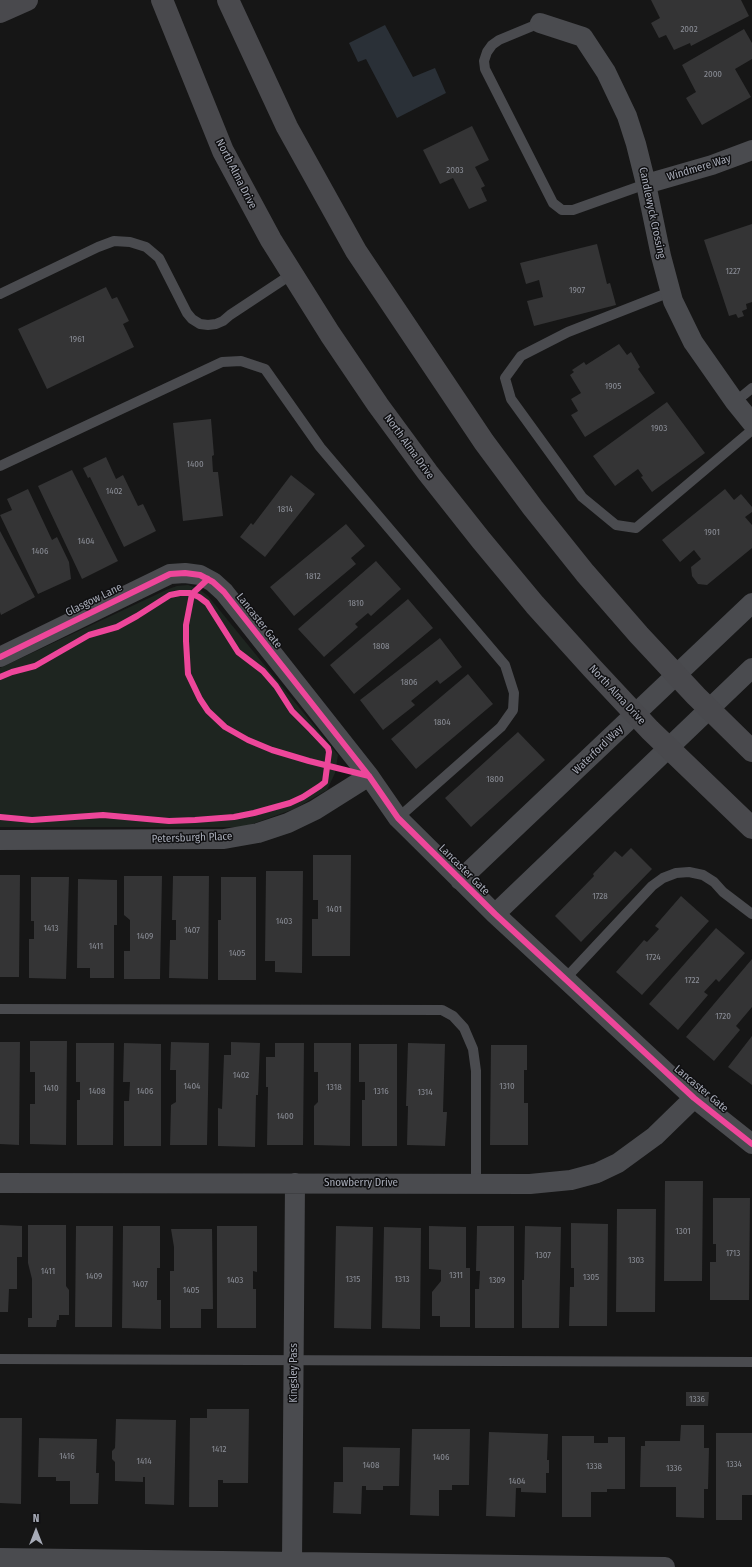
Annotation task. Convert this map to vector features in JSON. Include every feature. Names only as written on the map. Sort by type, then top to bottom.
[{"type":"main road","points":[[0,12],[27,0]]},
{"type":"main road","name":"North Alma Drive","points":[[162,0],[224,151],[271,240],[338,347],[378,405],[480,540],[535,605],[635,714],[752,828]]},
{"type":"main road","points":[[228,0],[287,126],[356,251],[484,442],[533,508],[639,635],[752,752]]},
{"type":"street","name":"Candlewyck Crossing","points":[[540,23],[582,36],[606,72],[627,116],[646,184],[661,256],[673,301],[693,342],[735,402],[752,423]]},
{"type":"street","name":"Windmere Way","points":[[646,184],[712,165],[752,150]]},
{"type":"street","name":"Glasgow Lane","points":[[0,657],[170,574],[185,572],[200,575]]},
{"type":"street","name":"Lancaster Gate","points":[[200,575],[213,582],[224,592],[369,776],[398,818],[495,914],[694,1098],[752,1144]]},
{"type":"street","name":"Waterford Way","points":[[460,880],[752,603]]},
{"type":"street","points":[[495,914],[752,668]]},
{"type":"street","name":"Petersburgh Place","points":[[0,840],[224,839],[258,833],[288,823],[315,810],[369,776]]},
{"type":"street","name":"Snowberry Drive","points":[[0,1183],[530,1184],[564,1181],[597,1173],[618,1163],[655,1136],[694,1098]]},
{"type":"street","name":"Kingsley Pass","points":[[292,1562],[295,1183]]},
{"type":"street","points":[[0,1558],[665,1567]]},
{"type":"lane","points":[[540,23],[499,40],[492,45],[484,60],[485,69],[553,203],[562,210],[573,210],[646,184]]},
{"type":"lane","points":[[0,294],[98,247],[114,241],[130,242],[146,247],[159,258],[187,313],[192,319],[200,324],[208,325],[224,321],[230,315],[292,274]]},
{"type":"lane","points":[[670,292],[568,332],[520,356],[505,378],[511,399],[582,497],[616,525],[636,528],[752,430]]},
{"type":"lane","points":[[0,466],[222,362],[241,361],[254,364],[265,369],[320,447],[505,665],[514,693],[513,710],[501,727],[398,818]]},
{"type":"lane","points":[[735,402],[752,388]]},
{"type":"lane","points":[[565,979],[652,886],[663,878],[676,873],[689,872],[703,875],[714,882],[724,892],[752,914]]},
{"type":"lane","points":[[0,1009],[442,1010],[454,1016],[464,1028],[473,1049],[476,1071],[476,1184]]},
{"type":"lane","points":[[0,1359],[752,1362]]},
{"type":"shaded area","points":[[385,25],[413,77],[435,68],[446,93],[397,118],[366,59],[358,62],[349,43]]},
{"type":"shaded area","points":[[188,585],[199,589],[208,596],[338,755],[335,773],[327,790],[294,809],[244,827],[0,827],[0,668],[166,590],[177,586]]},
{"type":"building","points":[[651,0],[741,0],[749,16],[691,46],[690,43],[674,50],[666,35],[659,38],[651,23],[660,18]]},
{"type":"building","points":[[744,29],[752,43],[752,59],[735,69],[751,97],[702,125],[686,98],[696,92],[682,65]]},
{"type":"building","points":[[472,126],[489,160],[475,167],[485,186],[481,188],[487,201],[469,209],[453,178],[440,184],[423,150]]},
{"type":"building","points":[[752,224],[752,302],[746,304],[747,309],[742,311],[744,316],[738,318],[736,314],[729,316],[704,240]]},
{"type":"building","points":[[597,244],[607,284],[610,283],[616,305],[534,326],[527,301],[543,297],[539,280],[526,284],[520,263]]},
{"type":"building","points":[[106,287],[112,299],[117,297],[129,321],[123,324],[134,347],[47,389],[18,329]]},
{"type":"building","points":[[619,344],[627,355],[631,352],[640,367],[638,369],[655,393],[585,437],[571,415],[578,411],[571,399],[581,393],[570,375],[574,372],[572,370],[584,362],[586,365]]},
{"type":"building","points":[[667,402],[705,453],[652,492],[641,477],[643,476],[638,469],[615,486],[593,456]]},
{"type":"building","points":[[211,419],[214,455],[212,456],[213,472],[218,472],[223,516],[183,521],[173,423]]},
{"type":"building","points":[[106,457],[116,479],[123,475],[138,506],[143,504],[156,531],[124,547],[90,477],[88,478],[83,468]]},
{"type":"building","points":[[72,470],[118,561],[82,579],[38,486]]},
{"type":"building","points":[[291,475],[315,494],[265,557],[240,537],[251,523],[253,525]]},
{"type":"building","points":[[28,489],[52,540],[57,537],[69,562],[71,579],[38,594],[0,515],[12,510],[7,499]]},
{"type":"building","points":[[725,489],[734,500],[741,494],[752,507],[752,512],[745,517],[752,525],[752,548],[707,585],[698,584],[692,576],[691,567],[701,559],[694,550],[680,562],[662,540]]},
{"type":"building","points":[[346,524],[365,546],[351,558],[356,564],[294,616],[270,587]]},
{"type":"building","points":[[0,531],[35,597],[1,615],[0,612]]},
{"type":"building","points":[[376,561],[401,589],[371,616],[368,613],[355,624],[358,627],[324,657],[298,629]]},
{"type":"building","points":[[408,599],[433,628],[354,694],[330,665]]},
{"type":"building","points":[[440,638],[462,667],[440,684],[437,680],[411,701],[415,705],[383,730],[360,700]]},
{"type":"building","points":[[468,674],[493,704],[416,769],[391,739]]},
{"type":"building","points":[[518,732],[545,760],[471,827],[445,798]]},
{"type":"building","points":[[631,848],[652,869],[581,942],[555,916],[594,876],[593,874],[615,851],[622,857]]},
{"type":"building","points":[[313,855],[351,855],[350,956],[312,956],[312,919],[318,919],[318,900],[313,900]]},
{"type":"building","points":[[266,871],[303,871],[302,973],[275,972],[275,961],[265,961]]},
{"type":"building","points":[[0,875],[20,875],[19,977],[0,977]]},
{"type":"building","points":[[124,876],[162,876],[160,979],[124,979],[124,951],[130,951],[130,920],[124,915]]},
{"type":"building","points":[[173,876],[209,876],[208,979],[169,978],[170,940],[176,940],[176,920],[172,920]]},
{"type":"building","points":[[31,877],[69,877],[66,979],[29,978],[29,939],[34,939],[34,921],[31,921]]},
{"type":"building","points":[[221,877],[256,877],[256,980],[218,980],[218,920],[221,920]]},
{"type":"building","points":[[78,879],[117,880],[117,925],[114,925],[114,978],[90,978],[90,968],[77,968]]},
{"type":"building","points":[[681,896],[709,921],[642,995],[616,972],[644,940],[647,942],[659,929],[655,926]]},
{"type":"building","points":[[716,928],[745,953],[719,982],[716,979],[704,992],[708,995],[678,1030],[649,1004]]},
{"type":"building","points":[[752,959],[752,1007],[736,1026],[740,1030],[714,1061],[686,1037]]},
{"type":"building","points":[[752,1036],[752,1085],[728,1067]]},
{"type":"building","points":[[30,1041],[67,1041],[66,1145],[30,1144],[30,1104],[35,1104],[35,1072],[30,1072]]},
{"type":"building","points":[[0,1042],[20,1042],[19,1145],[0,1144]]},
{"type":"building","points":[[171,1042],[209,1043],[207,1145],[170,1145],[171,1105],[176,1102],[176,1070],[170,1070]]},
{"type":"building","points":[[231,1042],[260,1043],[258,1095],[256,1095],[255,1147],[218,1146],[218,1108],[222,1109],[224,1055],[231,1055]]},
{"type":"building","points":[[76,1043],[114,1043],[113,1145],[77,1145],[77,1100],[80,1100],[80,1082],[76,1082]]},
{"type":"building","points":[[124,1043],[161,1044],[161,1146],[124,1146],[124,1101],[129,1101],[130,1082],[123,1082]]},
{"type":"building","points":[[275,1043],[304,1043],[303,1145],[267,1145],[268,1087],[266,1087],[266,1057],[275,1057]]},
{"type":"building","points":[[314,1043],[351,1043],[350,1146],[314,1145],[314,1106],[318,1102],[318,1072],[314,1072]]},
{"type":"building","points":[[408,1043],[445,1044],[443,1112],[447,1112],[445,1146],[407,1145],[408,1106],[406,1106]]},
{"type":"building","points":[[359,1044],[397,1044],[397,1146],[362,1146],[362,1100],[365,1100],[365,1082],[359,1082]]},
{"type":"building","points":[[491,1045],[527,1045],[527,1070],[524,1070],[524,1103],[528,1103],[528,1145],[490,1145]]},
{"type":"building","points":[[665,1181],[703,1181],[702,1281],[664,1281]]},
{"type":"building","points":[[713,1198],[750,1198],[749,1300],[710,1300],[710,1262],[716,1262],[716,1244],[713,1244]]},
{"type":"building","points":[[617,1209],[656,1209],[655,1312],[616,1312]]},
{"type":"building","points":[[571,1223],[608,1224],[607,1326],[569,1326],[570,1287],[574,1287],[574,1268],[571,1268]]},
{"type":"building","points":[[0,1225],[22,1226],[22,1257],[17,1257],[17,1289],[9,1289],[8,1312],[0,1312]]},
{"type":"building","points":[[28,1225],[66,1225],[66,1286],[69,1290],[69,1315],[59,1315],[59,1320],[57,1320],[56,1327],[28,1327],[28,1318],[32,1318],[32,1279],[28,1263]]},
{"type":"building","points":[[76,1226],[113,1226],[112,1327],[75,1327]]},
{"type":"building","points":[[123,1226],[160,1226],[160,1268],[157,1268],[157,1300],[161,1300],[161,1329],[122,1328]]},
{"type":"building","points":[[217,1226],[257,1226],[257,1272],[253,1271],[253,1289],[256,1289],[256,1328],[217,1328]]},
{"type":"building","points":[[336,1226],[373,1227],[371,1329],[334,1328]]},
{"type":"building","points":[[429,1226],[466,1227],[466,1268],[470,1268],[470,1327],[440,1327],[440,1316],[432,1316],[432,1292],[441,1281],[441,1270],[429,1269]]},
{"type":"building","points":[[477,1226],[514,1226],[514,1328],[475,1328],[475,1289],[479,1289],[480,1271],[476,1271]]},
{"type":"building","points":[[525,1226],[561,1227],[559,1328],[522,1328],[522,1280],[524,1280]]},
{"type":"building","points":[[384,1227],[421,1228],[420,1329],[382,1328]]},
{"type":"building","points":[[171,1229],[212,1229],[213,1309],[201,1309],[201,1328],[170,1328],[170,1271],[174,1271],[174,1247]]},
{"type":"building","points":[[686,1392],[709,1392],[708,1406],[686,1406]]},
{"type":"building","points":[[207,1409],[249,1409],[248,1483],[223,1483],[223,1480],[218,1480],[218,1507],[189,1507],[190,1418],[207,1418]]},
{"type":"building","points":[[0,1418],[22,1418],[21,1504],[0,1503]]},
{"type":"building","points":[[116,1419],[176,1420],[174,1505],[145,1504],[145,1477],[143,1477],[143,1482],[115,1481],[115,1462],[112,1459],[112,1451],[115,1448]]},
{"type":"building","points":[[681,1425],[704,1425],[704,1448],[709,1448],[708,1489],[704,1489],[704,1518],[676,1517],[676,1487],[640,1487],[641,1446],[645,1446],[645,1441],[680,1441]]},
{"type":"building","points":[[412,1429],[470,1429],[469,1485],[452,1485],[452,1490],[439,1490],[439,1516],[410,1515]]},
{"type":"building","points":[[489,1432],[548,1434],[547,1460],[549,1460],[549,1473],[546,1473],[546,1493],[521,1492],[521,1488],[516,1488],[515,1517],[486,1516]]},
{"type":"building","points":[[716,1433],[752,1433],[752,1495],[742,1495],[742,1520],[716,1520]]},
{"type":"building","points":[[562,1436],[594,1436],[594,1443],[608,1443],[608,1437],[625,1437],[625,1489],[607,1489],[607,1492],[591,1492],[591,1517],[562,1517]]},
{"type":"building","points":[[39,1438],[97,1439],[96,1473],[99,1473],[98,1504],[70,1504],[70,1481],[56,1481],[56,1477],[38,1477]]},
{"type":"building","points":[[343,1447],[400,1448],[399,1486],[383,1486],[383,1490],[366,1490],[366,1486],[362,1486],[361,1514],[333,1513],[334,1482],[343,1482]]},
{"type":"cycle path","points":[[0,657],[170,574],[185,573],[200,575],[213,582],[224,592],[369,776],[398,818],[495,914],[694,1098],[752,1144]]},
{"type":"cycle path","points":[[208,579],[192,594],[186,625],[188,674],[200,699],[208,711],[225,727],[248,740],[272,750],[369,776]]},
{"type":"cycle path","points":[[0,677],[35,666],[89,635],[117,627],[170,595],[190,593],[207,603],[238,652],[263,671],[276,686],[292,711],[328,748],[329,752],[325,782],[320,786],[290,803],[234,817],[169,821],[103,815],[32,820],[0,817]]}]
